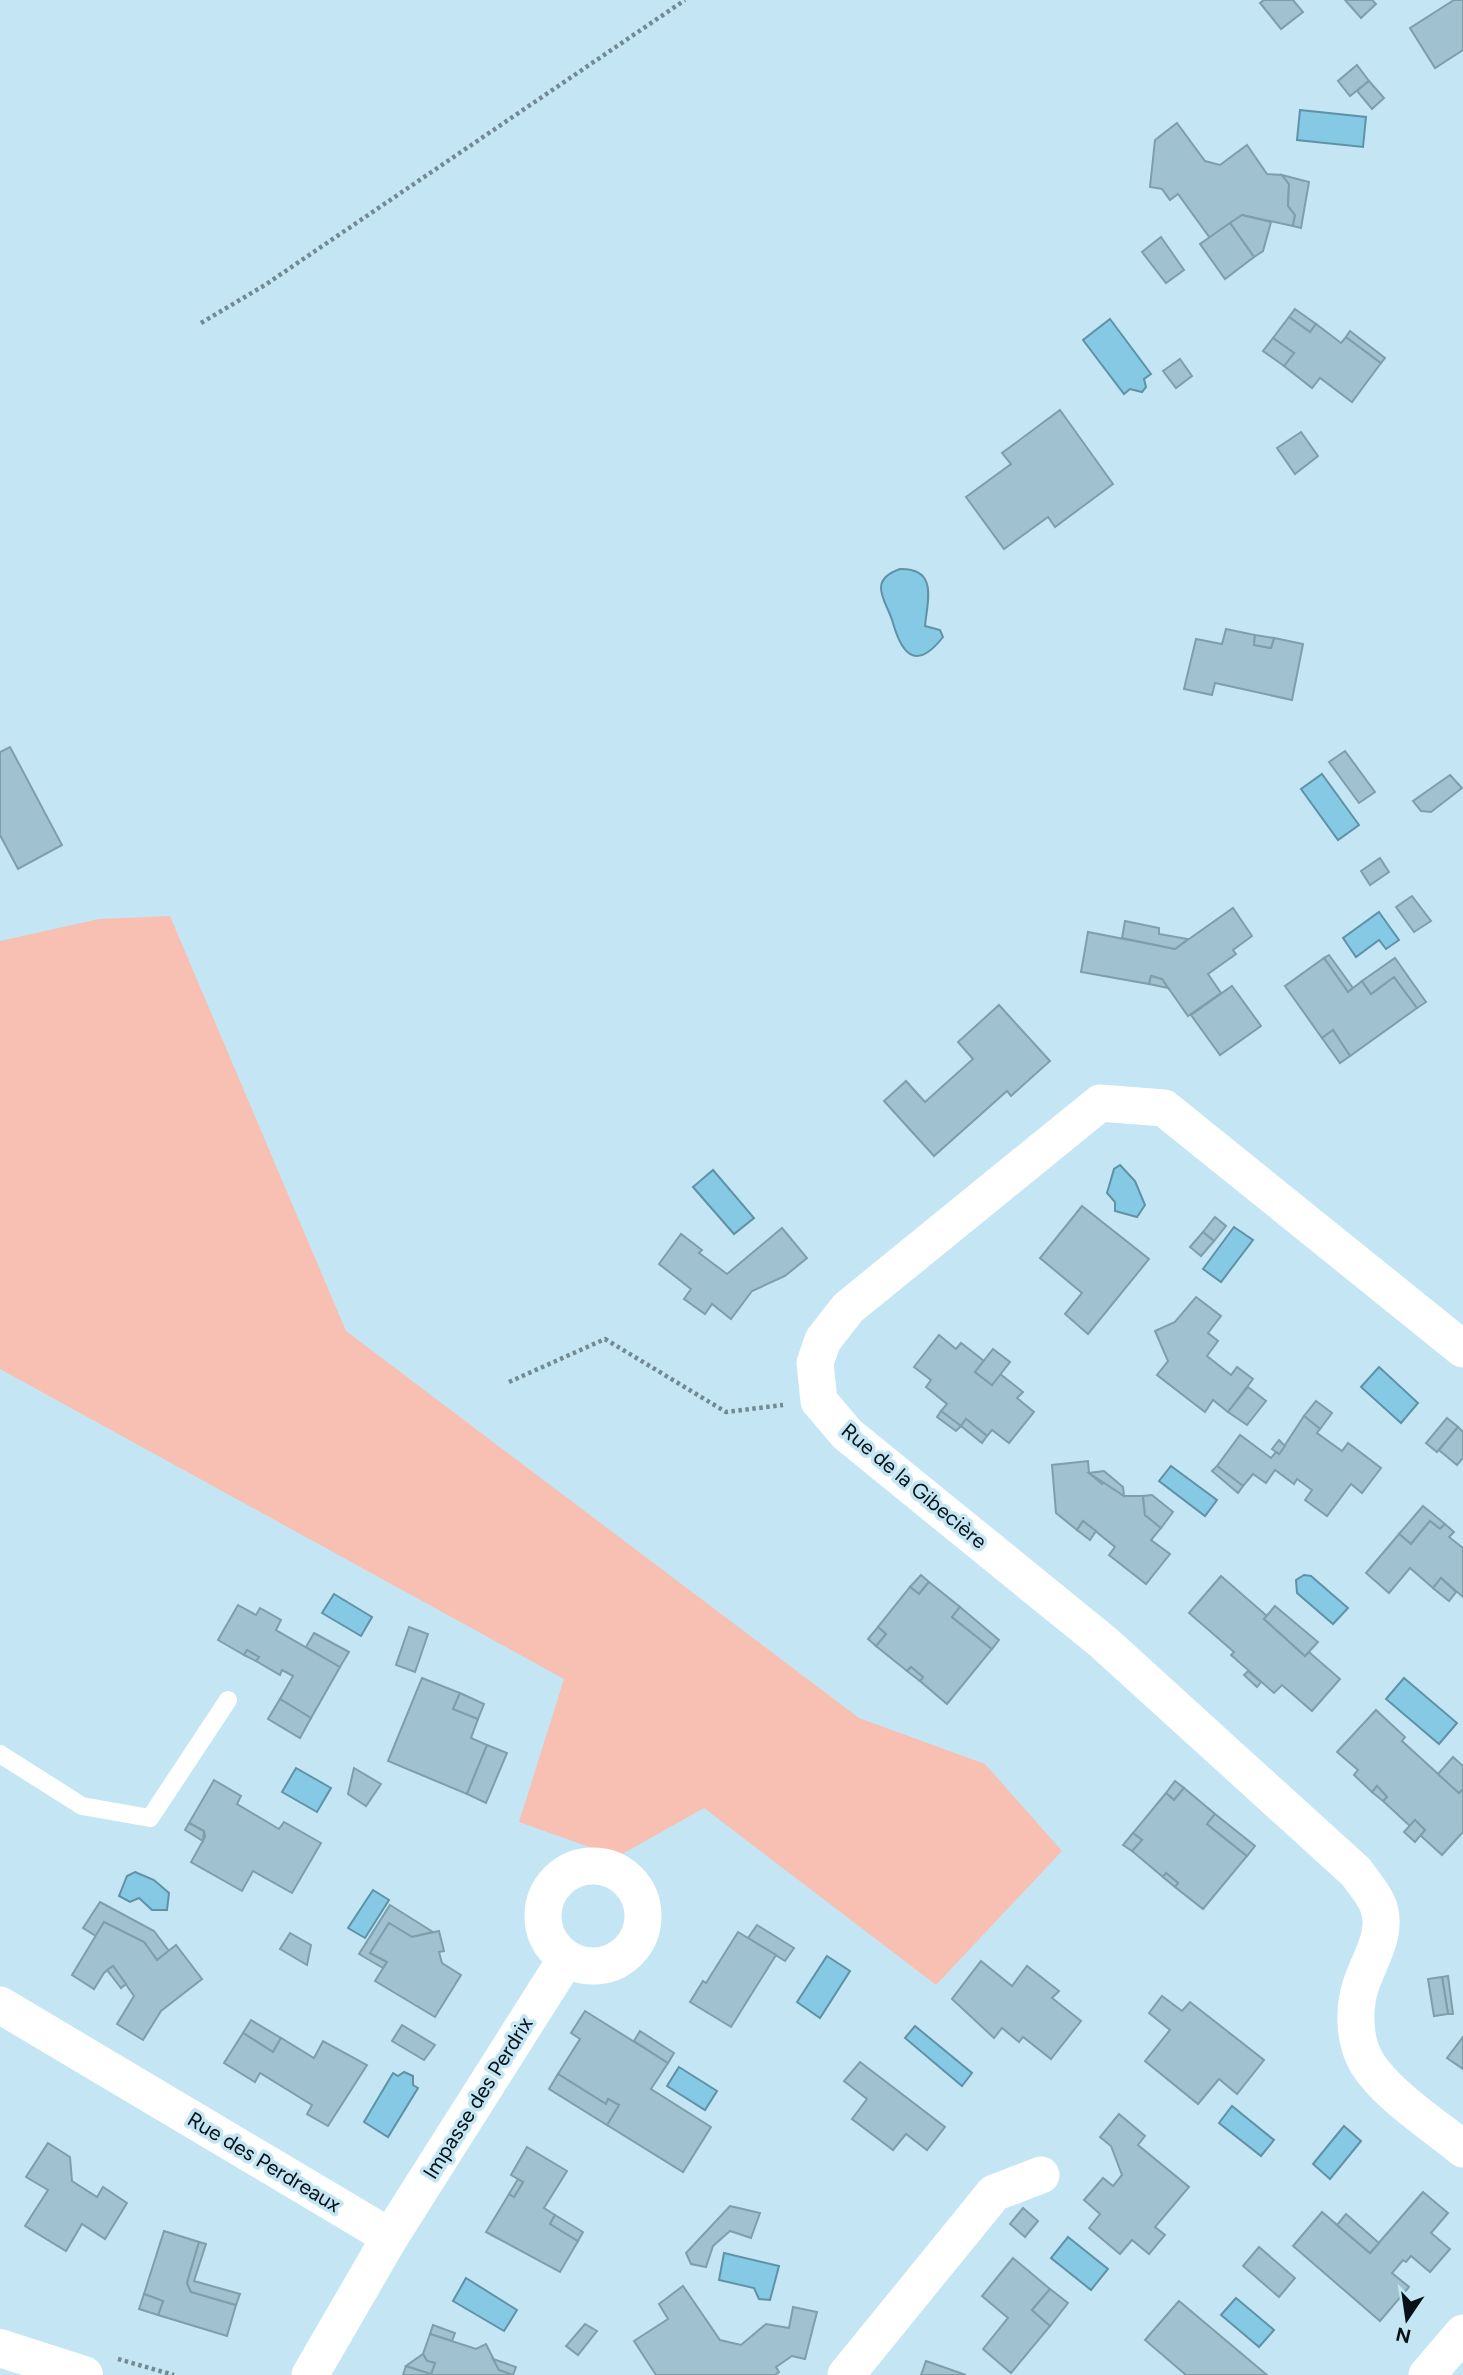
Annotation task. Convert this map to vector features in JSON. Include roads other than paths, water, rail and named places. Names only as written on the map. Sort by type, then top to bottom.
[{"type":"street","name":"Rue de la Gibecière","points":[[1463,1349],[1164,1108],[1100,1103],[848,1308],[823,1340],[816,1363],[819,1401],[847,1434],[1103,1642],[1356,1872],[1378,1905],[1380,1933],[1375,1959],[1361,1985],[1357,2006],[1357,2036],[1367,2063],[1385,2084],[1463,2149]]},
{"type":"street","name":"Impasse des Perdrix","points":[[390,2237],[566,1959]]},
{"type":"street","name":"Rue des Perdreaux","points":[[0,2005],[390,2237]]},
{"type":"street","points":[[846,2375],[994,2193],[1041,2175]]},
{"type":"street","points":[[310,2375],[390,2237]]},
{"type":"street","points":[[1427,2375],[1463,2333]]},
{"type":"street","points":[[0,2347],[84,2375]]},
{"type":"lane","points":[[0,1754],[82,1806],[150,1818],[229,1700]]},
{"type":"water","points":[[1300,110],[1366,117],[1363,147],[1297,140]]},
{"type":"water","points":[[1110,319],[1151,374],[1144,379],[1146,387],[1142,392],[1130,389],[1124,394],[1083,340]]},
{"type":"water","points":[[900,569],[912,570],[926,580],[928,597],[925,626],[940,630],[943,637],[934,647],[919,656],[912,655],[902,644],[882,593],[883,580]]},
{"type":"water","points":[[1322,774],[1359,825],[1338,840],[1301,789]]},
{"type":"water","points":[[1379,912],[1399,940],[1386,949],[1379,940],[1356,957],[1343,938]]},
{"type":"water","points":[[1120,1165],[1135,1181],[1145,1205],[1137,1217],[1115,1211],[1115,1202],[1107,1193],[1114,1169]]},
{"type":"water","points":[[713,1170],[754,1218],[734,1234],[693,1187]]},
{"type":"water","points":[[1234,1227],[1253,1240],[1221,1282],[1203,1269]]},
{"type":"water","points":[[1379,1367],[1418,1403],[1401,1423],[1361,1387]]},
{"type":"water","points":[[1171,1466],[1217,1500],[1205,1516],[1159,1481]]},
{"type":"water","points":[[1304,1575],[1311,1576],[1348,1608],[1333,1624],[1297,1593],[1296,1580]]},
{"type":"water","points":[[334,1594],[372,1617],[361,1636],[322,1613]]},
{"type":"water","points":[[1404,1678],[1457,1723],[1439,1744],[1386,1699]]},
{"type":"water","points":[[296,1768],[331,1788],[317,1812],[282,1792]]},
{"type":"water","points":[[135,1872],[154,1880],[169,1893],[167,1910],[152,1910],[139,1898],[130,1902],[119,1896],[127,1876]]},
{"type":"water","points":[[373,1890],[389,1900],[365,1938],[348,1928]]},
{"type":"water","points":[[827,1956],[850,1971],[820,2018],[797,2002]]},
{"type":"water","points":[[915,2026],[972,2073],[962,2086],[905,2038]]},
{"type":"water","points":[[679,2067],[717,2091],[705,2110],[667,2086]]},
{"type":"water","points":[[404,2072],[413,2076],[413,2085],[418,2088],[388,2137],[364,2122],[393,2073],[398,2076]]},
{"type":"water","points":[[1232,2106],[1274,2140],[1261,2156],[1219,2123]]},
{"type":"water","points":[[1344,2126],[1361,2141],[1330,2179],[1313,2164]]},
{"type":"water","points":[[1068,2237],[1108,2269],[1091,2290],[1051,2258]]},
{"type":"water","points":[[724,2253],[779,2266],[770,2300],[759,2299],[754,2288],[719,2280]]},
{"type":"water","points":[[466,2278],[517,2310],[504,2331],[453,2301]]},
{"type":"water","points":[[1236,2298],[1274,2330],[1259,2347],[1221,2315]]}]
